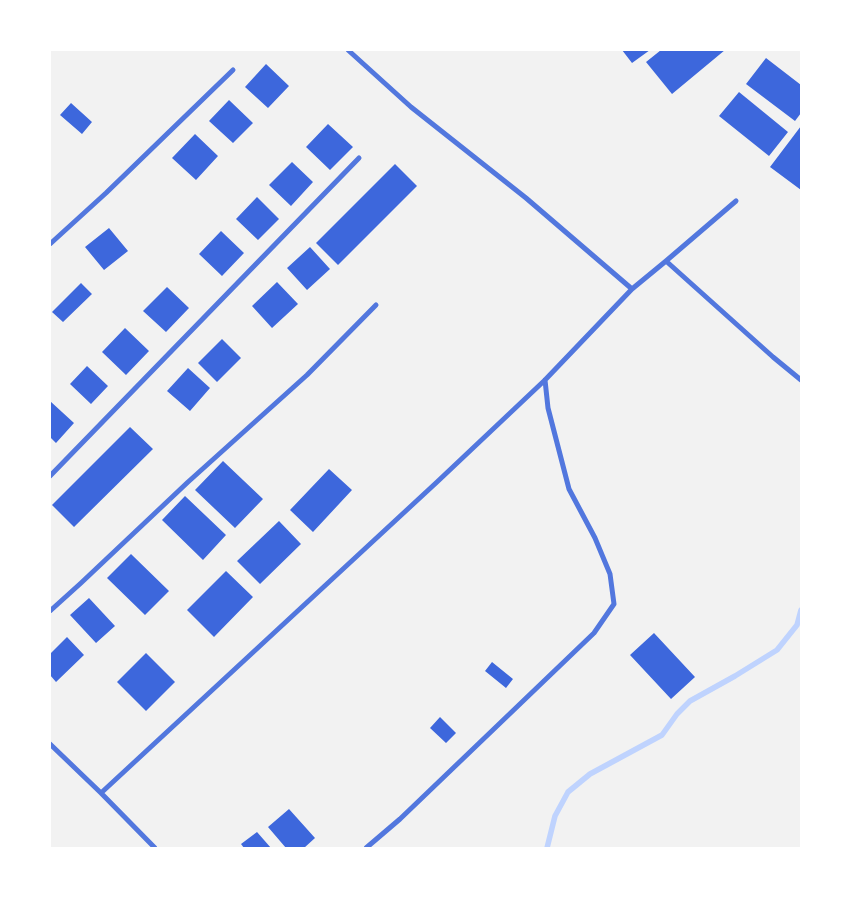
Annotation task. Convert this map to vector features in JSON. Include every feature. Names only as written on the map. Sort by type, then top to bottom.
[{"type":"street","points":[[348,50],[411,107],[526,198],[632,289]]},
{"type":"street","points":[[50,244],[106,193],[233,70]]},
{"type":"street","points":[[50,476],[359,158]]},
{"type":"street","points":[[101,793],[545,380],[632,289],[736,200]]},
{"type":"street","points":[[666,261],[772,357],[801,380]]},
{"type":"street","points":[[50,611],[188,482],[307,376],[376,305]]},
{"type":"street","points":[[366,848],[400,819],[587,640],[614,604],[610,574],[570,489],[548,408],[545,380]]},
{"type":"street","points":[[50,744],[155,848]]},
{"type":"building","points":[[622,50],[650,50],[632,63]]},
{"type":"building","points":[[661,50],[725,50],[672,94],[646,62]]},
{"type":"building","points":[[766,58],[801,85],[801,113],[795,121],[746,84]]},
{"type":"building","points":[[266,64],[289,86],[268,108],[245,87]]},
{"type":"building","points":[[739,92],[788,132],[769,156],[719,116]]},
{"type":"building","points":[[229,100],[253,123],[233,143],[209,121]]},
{"type":"building","points":[[71,103],[92,122],[82,134],[60,115]]},
{"type":"building","points":[[328,124],[353,147],[330,170],[306,147]]},
{"type":"building","points":[[801,126],[801,190],[770,167]]},
{"type":"building","points":[[195,134],[218,156],[196,180],[172,158]]},
{"type":"building","points":[[292,162],[313,182],[291,206],[269,185]]},
{"type":"building","points":[[395,164],[417,186],[338,265],[316,243]]},
{"type":"building","points":[[257,197],[279,219],[258,240],[236,219]]},
{"type":"building","points":[[109,228],[128,251],[104,270],[85,247]]},
{"type":"building","points":[[221,231],[244,253],[222,276],[199,254]]},
{"type":"building","points":[[310,247],[330,269],[307,290],[287,268]]},
{"type":"building","points":[[277,282],[298,304],[272,328],[252,306]]},
{"type":"building","points":[[81,283],[92,294],[63,322],[52,312]]},
{"type":"building","points":[[167,287],[189,308],[166,332],[143,311]]},
{"type":"building","points":[[125,328],[149,351],[126,375],[102,352]]},
{"type":"building","points":[[222,339],[241,358],[217,382],[198,363]]},
{"type":"building","points":[[87,366],[108,386],[91,404],[70,384]]},
{"type":"building","points":[[188,368],[210,388],[190,411],[167,391]]},
{"type":"building","points":[[50,401],[74,423],[56,443],[50,437]]},
{"type":"building","points":[[130,427],[153,449],[74,527],[52,505]]},
{"type":"building","points":[[223,461],[263,499],[235,528],[195,490]]},
{"type":"building","points":[[329,469],[352,490],[313,532],[290,510]]},
{"type":"building","points":[[185,496],[226,535],[203,560],[162,520]]},
{"type":"building","points":[[279,521],[301,544],[260,584],[237,561]]},
{"type":"building","points":[[131,554],[169,591],[145,615],[107,578]]},
{"type":"building","points":[[226,571],[253,597],[214,637],[187,610]]},
{"type":"building","points":[[89,598],[115,626],[96,643],[70,615]]},
{"type":"building","points":[[654,633],[695,677],[671,699],[630,655]]},
{"type":"building","points":[[67,637],[84,655],[56,682],[50,675],[50,654]]},
{"type":"building","points":[[146,653],[175,682],[146,711],[117,682]]},
{"type":"building","points":[[492,662],[513,679],[506,688],[485,671]]},
{"type":"building","points":[[440,717],[456,733],[446,743],[430,728]]},
{"type":"building","points":[[289,809],[315,838],[304,848],[286,848],[268,827]]},
{"type":"building","points":[[257,832],[271,848],[244,848],[241,844]]},
{"type":"waterway","points":[[547,848],[555,816],[568,792],[590,774],[662,735],[677,714],[690,701],[777,650],[797,625],[801,610]]}]
